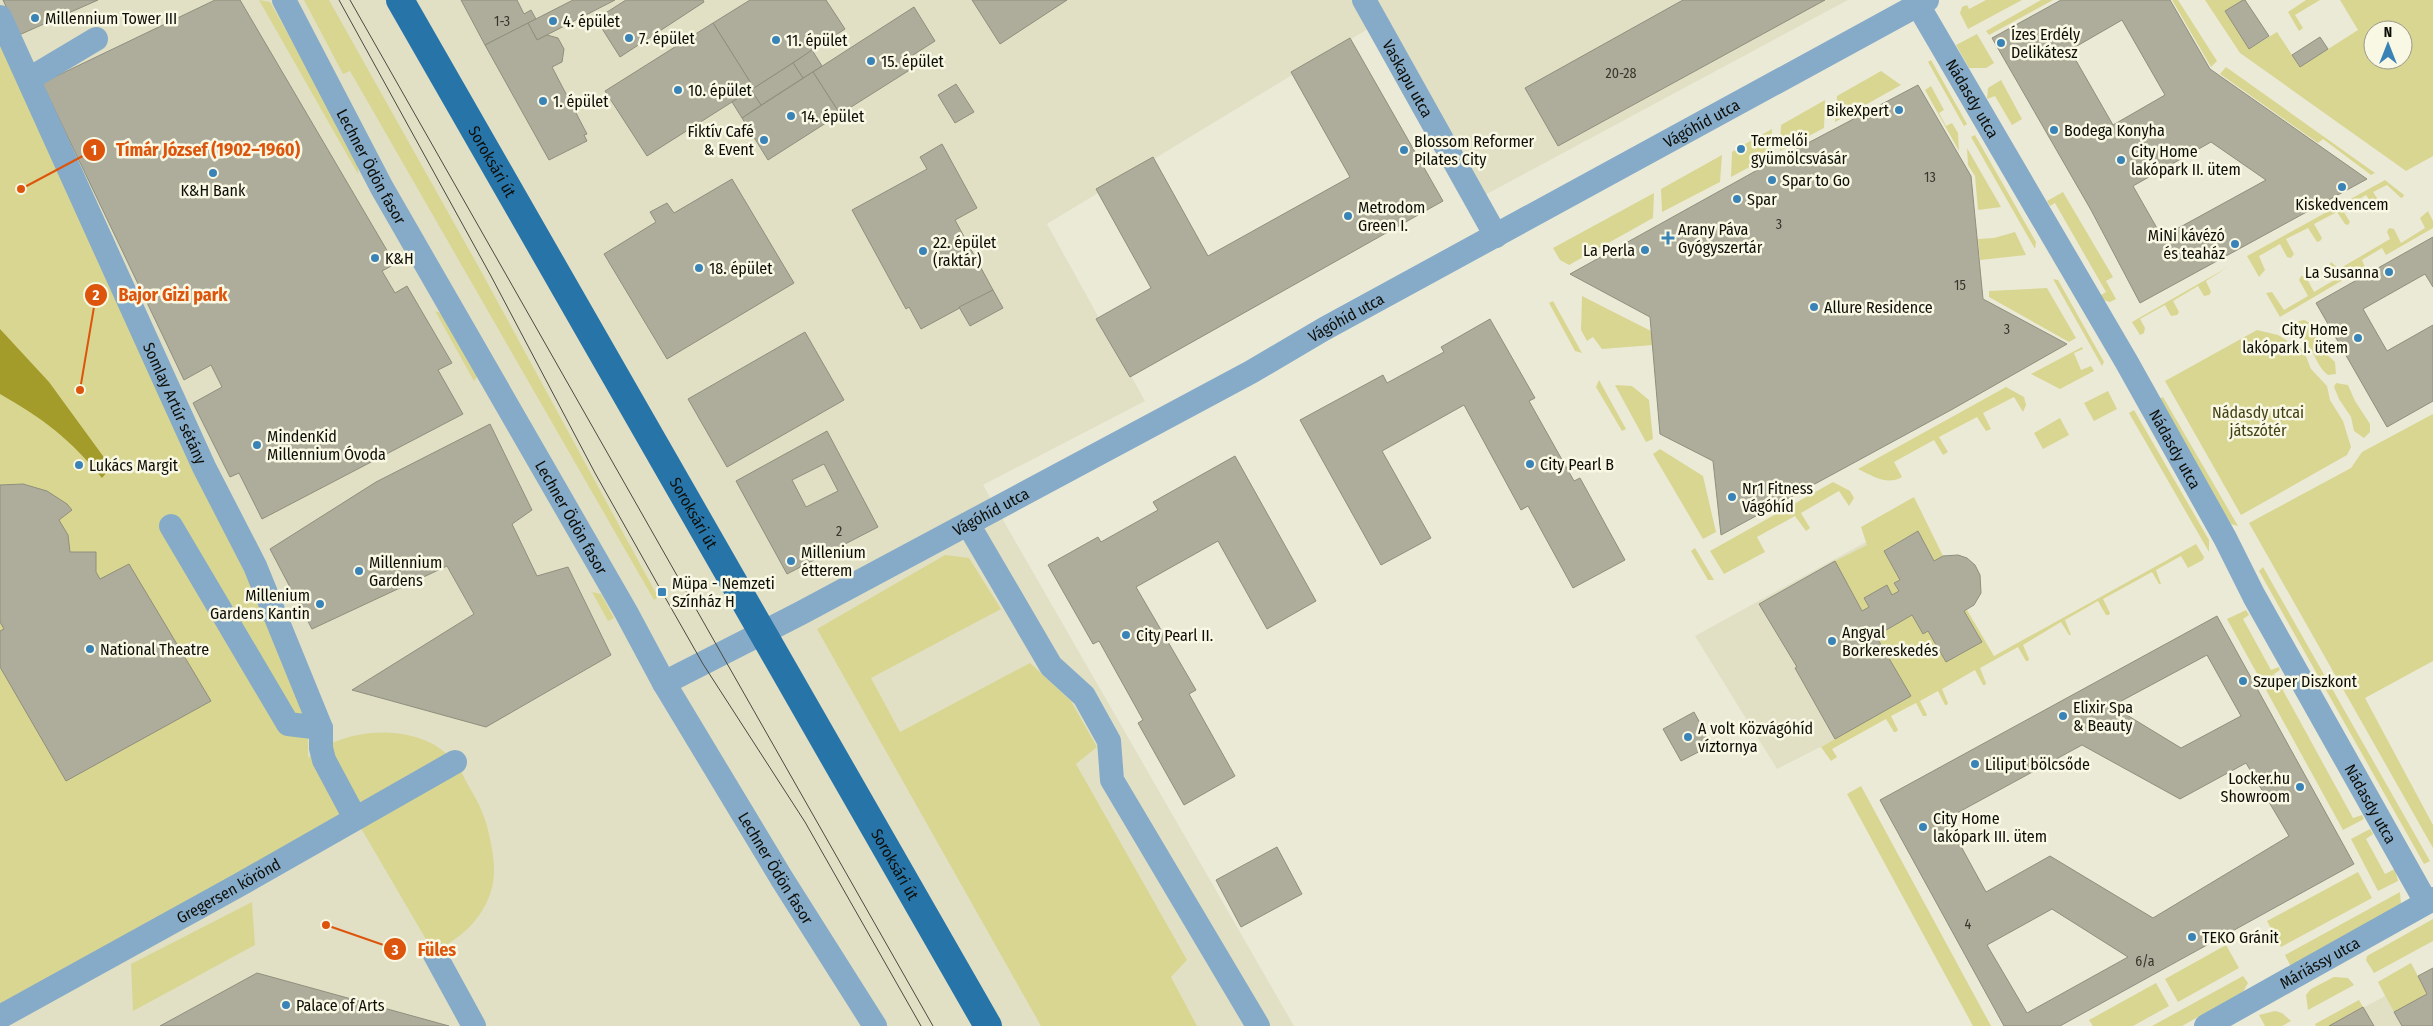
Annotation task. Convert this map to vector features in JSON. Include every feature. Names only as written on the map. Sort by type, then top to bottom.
[{"type":"main road","name":"Soroksári út","points":[[400,0],[728,573],[764,632],[988,1026]]},
{"type":"street","name":"Lechner Ödön fasor","points":[[284,0],[382,188],[626,612],[664,683],[782,879],[875,1026]]},
{"type":"street","name":"Vaskapu utca","points":[[1364,0],[1496,236]]},
{"type":"street","name":"Vágóhíd utca","points":[[664,683],[968,524],[1251,372],[1324,329],[1920,2]]},
{"type":"street","name":"Nádasdy utca","points":[[1920,2],[2126,361],[2225,538],[2254,596],[2430,900]]},
{"type":"street","name":"Somlay Artúr sétány","points":[[0,17],[204,467],[255,566],[321,728],[321,748],[324,760],[355,818]]},
{"type":"street","points":[[28,79],[96,40]]},
{"type":"street","points":[[968,524],[1051,666],[1084,696],[1109,741],[1112,780],[1258,1026]]},
{"type":"street","points":[[171,526],[288,724],[321,728]]},
{"type":"street","name":"Gregersen körönd","points":[[0,1018],[455,762]]},
{"type":"street","name":"Máriássy utca","points":[[2206,1026],[2430,900]]},
{"type":"street","points":[[434,953],[474,1026]]},
{"type":"shaded area","points":[[0,0],[1848,0],[1483,196],[1381,21],[1047,224],[1145,401],[983,485],[1294,1026],[0,1026]]},
{"type":"shaded area","points":[[0,329],[49,382],[111,467],[102,478],[79,452],[56,431],[30,412],[0,394]]},
{"type":"shaded area","points":[[1915,515],[1990,661],[1777,769],[1695,636]]},
{"type":"shaded area","points":[[2411,963],[2418,976],[2433,968],[2433,1026],[2329,1026],[2385,996],[2378,982]]},
{"type":"green space","points":[[259,0],[270,2],[359,158],[358,174]]},
{"type":"green space","points":[[304,0],[329,0],[481,271],[658,597],[654,600],[350,71],[343,74]]},
{"type":"green space","points":[[1986,0],[2022,0],[1968,29],[1960,13],[1962,7],[1967,5],[1969,9]]},
{"type":"green space","points":[[2041,0],[2053,0],[1989,35],[1986,31]]},
{"type":"green space","points":[[2172,0],[2178,0],[2217,61],[2211,67]]},
{"type":"green space","points":[[2205,0],[2243,0],[2225,11],[2249,49],[2277,32],[2300,67],[2358,30],[2340,0],[2433,0],[2433,156],[2406,171],[2240,53]]},
{"type":"green space","points":[[2306,0],[2320,0],[2295,15],[2303,28],[2299,31],[2288,12]]},
{"type":"green space","points":[[1977,34],[1994,63],[1986,68],[1969,68],[1956,45]]},
{"type":"green space","points":[[0,42],[308,709],[308,758],[336,741],[353,736],[371,733],[409,735],[426,741],[442,750],[455,762],[480,807],[490,838],[493,855],[492,889],[479,916],[473,923],[459,936],[434,953],[355,818],[0,1007]]},
{"type":"green space","points":[[1931,60],[1967,124],[1964,126],[1928,62]]},
{"type":"green space","points":[[2226,67],[2375,173],[2371,175],[2323,139],[2318,143],[2220,74]]},
{"type":"green space","points":[[1881,71],[1901,85],[1835,122],[1837,96]]},
{"type":"green space","points":[[2001,80],[2022,119],[2012,125],[1995,96],[1987,99],[1988,88]]},
{"type":"green space","points":[[1931,86],[1944,110],[1939,113],[1946,126],[1952,123],[1958,133],[1959,151],[1925,90]]},
{"type":"green space","points":[[1825,100],[1824,128],[1780,151],[1781,125]]},
{"type":"green space","points":[[1772,129],[1771,149],[1754,157],[1757,163],[1731,177],[1732,152],[1738,148],[1738,155],[1745,151],[1745,144]]},
{"type":"green space","points":[[1975,135],[2036,242],[2035,249],[1971,137]]},
{"type":"green space","points":[[1967,148],[2001,207],[1978,210],[1975,176],[1968,165]]},
{"type":"green space","points":[[1722,155],[1720,182],[1662,212],[1661,189]]},
{"type":"green space","points":[[2385,180],[2404,195],[2403,197],[2401,198],[2387,185],[2373,192],[2382,206],[2381,209],[2376,209],[2366,195],[2342,209],[2350,222],[2348,225],[2345,224],[2337,212],[2314,224],[2322,238],[2320,241],[2317,242],[2308,228],[2286,239],[2294,254],[2291,258],[2287,257],[2280,244],[2259,256],[2265,270],[2259,277],[2247,256]]},
{"type":"green space","points":[[2063,192],[2113,277],[2106,281],[2116,299],[2110,302],[2103,300],[2101,295],[2106,292],[2055,203],[2050,206],[2047,201]]},
{"type":"green space","points":[[1654,193],[1653,218],[1569,265],[1560,260],[1553,248]]},
{"type":"green space","points":[[2428,211],[2433,221],[2433,228],[2386,255],[2382,248],[2362,260],[2365,267],[2280,317],[2266,293],[2272,292],[2284,310],[2308,296],[2299,280],[2301,276],[2306,277],[2314,292],[2336,279],[2329,266],[2331,262],[2339,269],[2390,239],[2387,232],[2389,228],[2394,229],[2401,243],[2425,228],[2420,218]]},
{"type":"green space","points":[[2015,232],[2026,255],[1980,260],[1978,239],[1994,238]]},
{"type":"green space","points":[[2228,267],[2206,281],[2211,292],[2209,295],[2204,296],[2198,286],[2173,301],[2179,312],[2177,315],[2171,316],[2165,305],[2140,319],[2145,328],[2144,333],[2140,335],[2132,322]]},
{"type":"green space","points":[[2053,279],[2058,280],[2104,362],[2102,366]]},
{"type":"green space","points":[[2047,288],[2076,338],[2069,342],[1989,297],[1989,291]]},
{"type":"green space","points":[[1582,296],[1651,331],[1653,345],[1602,349],[1593,337],[1587,341],[1581,330]]},
{"type":"green space","points":[[1553,301],[1582,353],[1575,351],[1549,303]]},
{"type":"green space","points":[[435,311],[446,315],[479,374],[474,381]]},
{"type":"green space","points":[[2304,320],[2312,324],[2323,351],[2335,362],[2336,374],[2328,375],[2325,372],[2308,345],[2291,328],[2295,322]]},
{"type":"green space","name":"Nádasdy utcai játszótér","points":[[2257,330],[2278,335],[2304,351],[2311,369],[2327,386],[2330,400],[2343,421],[2351,447],[2347,455],[2241,515],[2165,381]]},
{"type":"green space","points":[[2082,347],[2083,349],[2074,353],[2081,370],[2091,366],[2094,371],[2060,389],[2031,374]]},
{"type":"green space","points":[[1599,380],[1626,429],[1622,431],[1596,387]]},
{"type":"green space","points":[[2336,383],[2348,385],[2355,401],[2370,424],[2370,432],[2364,438],[2354,431],[2351,417],[2339,399],[2334,387]]},
{"type":"green space","points":[[1615,385],[1632,386],[1649,400],[1653,439],[1646,442]]},
{"type":"green space","points":[[2006,387],[2024,397],[2026,405],[2023,412],[2014,397],[1983,413],[1991,429],[1986,431],[1977,417],[1939,437],[1948,452],[1943,455],[1934,440],[1894,462],[1902,477],[1896,480],[1880,479],[1858,469]]},
{"type":"green space","points":[[2108,391],[2117,409],[2094,421],[2084,403]]},
{"type":"green space","points":[[2163,397],[2238,526],[2231,524],[2158,400]]},
{"type":"green space","points":[[2134,410],[2209,540],[2209,552],[2129,413]]},
{"type":"green space","points":[[2433,414],[2433,661],[2365,698],[2433,825],[2433,848],[2249,523],[2351,468],[2362,452]]},
{"type":"green space","points":[[2060,418],[2069,435],[2043,449],[2034,433]]},
{"type":"green space","points":[[1660,449],[1703,476],[1716,532],[1703,539],[1653,454]]},
{"type":"green space","points":[[1833,482],[1850,491],[1854,498],[1849,506],[1839,491],[1801,513],[1810,528],[1806,531],[1795,516],[1757,537],[1765,552],[1724,574],[1710,551]]},
{"type":"green space","points":[[1914,497],[1943,556],[1934,561],[1918,531],[1884,550],[1900,580],[1894,583],[1899,591],[1892,595],[1887,586],[1864,598],[1869,607],[1862,611],[1835,561],[1867,545],[1861,527]]},
{"type":"green space","points":[[2196,544],[2204,557],[2203,560],[2188,568],[2181,556],[2156,570],[2161,584],[2159,584],[2152,572],[2103,599],[2110,613],[2109,615],[2106,615],[2098,601],[2065,620],[2071,635],[2069,635],[2061,622],[2023,645],[2029,659],[2028,661],[2026,661],[2018,647],[1980,668],[1986,683],[1985,685],[1983,685],[1975,670],[1942,689],[1948,703],[1947,705],[1945,705],[1938,691],[1920,701],[1926,716],[1923,716],[1916,703],[1891,716],[1898,730],[1896,732],[1894,732],[1886,719],[1832,749],[1837,757],[1831,761],[1821,747],[1911,696],[1876,636],[1912,615],[1923,634],[1928,631],[1946,662],[1981,642],[1964,611],[1967,610],[1994,656]]},
{"type":"green space","points":[[1695,548],[1714,580],[1708,580],[1691,551]]},
{"type":"green space","points":[[945,555],[969,558],[1001,609],[871,678],[900,732],[1030,663],[1071,701],[1097,747],[1076,764],[1187,960],[1171,977],[1197,1026],[1041,1026],[817,629]]},
{"type":"green space","points":[[2263,567],[2430,861],[2424,864],[2259,571]]},
{"type":"green space","points":[[592,592],[601,594],[614,618],[608,621]]},
{"type":"green space","points":[[2246,610],[2249,615],[2243,619],[2271,670],[2279,667],[2280,670],[2274,674],[2353,818],[2362,815],[2364,819],[2343,830],[2227,619]]},
{"type":"green space","points":[[1861,786],[1991,1026],[1973,1026],[1847,794]]},
{"type":"green space","points":[[2370,829],[2373,834],[2366,839],[2385,874],[2395,869],[2398,881],[2378,891],[2351,839]]},
{"type":"green space","points":[[2358,872],[2372,898],[2281,947],[2267,921]]},
{"type":"green space","points":[[2400,892],[2401,905],[2291,967],[2285,955]]},
{"type":"green space","points":[[252,902],[255,945],[133,1011],[131,964]]},
{"type":"green space","points":[[2433,919],[2433,941],[2374,973],[2366,960],[2367,956]]},
{"type":"green space","points":[[2226,945],[2239,968],[2178,1002],[2165,979]]},
{"type":"green space","points":[[2411,963],[2427,994],[2394,1012],[2378,982]]},
{"type":"green space","points":[[2243,976],[2248,983],[2243,992],[2182,1026],[2152,1026]]},
{"type":"green space","points":[[2334,977],[2348,978],[2354,985],[2308,1010],[2306,995],[2311,989]]},
{"type":"green space","points":[[2156,983],[2169,1006],[2133,1026],[2093,1026],[2089,1020]]},
{"type":"green space","points":[[2359,1000],[2363,1007],[2329,1026],[2316,1026],[2315,1024]]},
{"type":"green space","points":[[2275,1011],[2282,1013],[2291,1021],[2282,1026],[2265,1026],[2259,1015]]},
{"type":"building","name":"Millennium Tower III","points":[[3,0],[98,0],[19,35]]},
{"type":"building","name":"K&H Bank","points":[[215,0],[240,0],[395,264],[382,271],[395,293],[407,286],[452,363],[438,370],[463,414],[262,519],[239,473],[230,477],[193,403],[222,387],[211,365],[184,380],[42,83]]},
{"type":"building","points":[[461,0],[517,0],[524,14],[531,10],[536,19],[485,45]]},
{"type":"building","name":"4. épület","points":[[573,0],[615,0],[537,40],[528,23]]},
{"type":"building","name":"7. épület","points":[[626,0],[703,0],[704,2],[620,57],[596,19]]},
{"type":"building","name":"11. épület","points":[[750,0],[826,0],[845,29],[754,88],[713,23]]},
{"type":"building","points":[[972,0],[1067,0],[1000,44]]},
{"type":"building","points":[[1683,0],[1825,0],[1558,146],[1525,88]]},
{"type":"building","name":"City Home lakópark II. ütem","points":[[2061,0],[2170,0],[2210,69],[2367,179],[2140,303],[2091,210],[1992,38]],"holes":[[[2122,20],[2165,95],[2113,125],[2070,50]],[[2211,142],[2266,180],[2162,237],[2133,186]]]},
{"type":"building","points":[[2245,0],[2269,36],[2249,49],[2225,11]]},
{"type":"building","name":"15. épület","points":[[914,7],[935,41],[910,57],[916,66],[840,114],[813,72]]},
{"type":"building","name":"1. épület","points":[[528,23],[537,40],[547,35],[558,38],[564,49],[562,62],[552,67],[587,134],[584,135],[587,141],[549,160],[485,45]]},
{"type":"building","name":"10. épület","points":[[713,23],[754,88],[647,156],[605,91]]},
{"type":"building","points":[[2320,37],[2328,49],[2300,67],[2292,55]]},
{"type":"building","name":"Metrodom Green I.","points":[[1350,38],[1443,201],[1130,377],[1096,319],[1151,288],[1096,189],[1153,157],[1208,256],[1350,177],[1291,72]]},
{"type":"building","points":[[812,50],[822,66],[803,78],[793,63]]},
{"type":"building","points":[[793,63],[803,78],[761,105],[751,90]]},
{"type":"building","name":"14. épület","points":[[813,72],[840,114],[768,160],[742,118]]},
{"type":"building","points":[[956,84],[974,112],[955,123],[938,95]]},
{"type":"building","name":"Allure Residence","points":[[1918,85],[1971,176],[1983,299],[2067,344],[1951,410],[1721,535],[1713,461],[1660,434],[1650,317],[1570,274],[1770,163]]},
{"type":"building","points":[[751,90],[761,105],[742,118],[732,102]]},
{"type":"building","name":"22. épület (raktár)","points":[[942,144],[977,208],[955,220],[993,290],[921,329],[909,307],[906,309],[852,210],[927,169],[920,157]]},
{"type":"building","name":"18. épület","points":[[732,179],[794,283],[667,359],[604,254],[656,222],[650,212],[667,203],[674,213]]},
{"type":"building","name":"City Home lakópark I. ütem","points":[[2433,237],[2433,287],[2425,274],[2363,309],[2387,351],[2433,325],[2433,401],[2387,427],[2316,303]]},
{"type":"building","points":[[993,290],[1003,308],[970,326],[959,307]]},
{"type":"building","name":"City Pearl B","points":[[1490,319],[1535,398],[1529,401],[1574,481],[1580,478],[1625,560],[1573,588],[1528,506],[1521,510],[1464,405],[1382,451],[1431,538],[1381,565],[1300,420],[1383,375],[1387,383],[1444,352],[1441,347]]},
{"type":"building","points":[[805,332],[844,400],[727,467],[688,399]]},
{"type":"building","name":"Millennium Gardens","points":[[490,424],[532,510],[512,524],[537,576],[568,567],[611,655],[486,727],[352,690],[474,614],[447,566],[312,629],[270,549],[376,482]]},
{"type":"building","points":[[827,431],[878,527],[787,574],[736,481]],"holes":[[[824,464],[838,491],[806,507],[792,480]]]},
{"type":"building","name":"City Pearl II.","points":[[1235,456],[1316,601],[1267,629],[1218,541],[1136,587],[1196,690],[1189,694],[1235,776],[1184,805],[1138,723],[1143,720],[1099,641],[1093,644],[1048,565],[1098,537],[1101,542],[1158,510],[1153,502]]},
{"type":"building","name":"National Theatre","points":[[23,484],[47,491],[67,504],[72,510],[59,520],[68,535],[70,552],[96,552],[96,572],[100,579],[129,564],[211,701],[66,781],[0,667],[0,631],[4,629],[0,622],[0,485]]},
{"type":"building","points":[[1918,531],[1934,561],[1943,556],[1958,555],[1967,558],[1975,565],[1980,575],[1981,593],[1974,605],[1964,611],[1982,642],[1946,662],[1928,631],[1923,634],[1912,615],[1876,636],[1911,696],[1835,739],[1795,668],[1797,667],[1759,604],[1835,561],[1862,611],[1869,607],[1864,598],[1887,585],[1892,595],[1899,591],[1894,583],[1900,580],[1884,551]]},
{"type":"building","name":"City Home lakópark III. ütem","points":[[2217,616],[2354,864],[2060,1026],[2004,1026],[1880,800]],"holes":[[[2207,655],[2241,716],[2181,748],[2112,706]],[[2082,745],[2180,799],[2246,763],[2289,836],[2153,918],[2050,856],[1986,892],[1946,819]],[[2052,909],[2128,957],[2027,1013],[1987,945]]]},
{"type":"building","name":"A volt Közvágóhíd víztornya","points":[[1694,712],[1712,745],[1681,761],[1663,729]]},
{"type":"building","points":[[1277,847],[1302,894],[1241,927],[1216,880]]},
{"type":"building","points":[[2433,968],[2433,1026],[2402,1026],[2394,1012],[2427,994],[2418,976]]},
{"type":"building","name":"Palace of Arts","points":[[257,973],[297,984],[449,1026],[160,1026]]},
{"type":"building","points":[[2363,1007],[2374,1026],[2329,1026]]},
{"type":"tram line","points":[[339,0],[491,276],[595,473],[662,592],[703,664],[805,822],[921,1026]]},
{"type":"tram line","points":[[350,0],[933,1026]]},
{"type":"place","name":"Millennium Tower III","points":[[35,18]]},
{"type":"place","name":"4. épület","points":[[553,21]]},
{"type":"place","name":"7. épület","points":[[629,38]]},
{"type":"place","name":"11. épület","points":[[776,40]]},
{"type":"place","name":"Ízes Erdély Delikátesz","points":[[2001,43]]},
{"type":"place","name":"15. épület","points":[[871,61]]},
{"type":"place","name":"10. épület","points":[[678,90]]},
{"type":"place","name":"1. épület","points":[[543,101]]},
{"type":"place","name":"BikeXpert","points":[[1899,110]]},
{"type":"place","name":"14. épület","points":[[791,116]]},
{"type":"place","name":"Bodega Konyha","points":[[2054,130]]},
{"type":"place","name":"Fiktív Café & Event","points":[[764,140]]},
{"type":"place","name":"Termelői gyümölcsvásár","points":[[1741,149]]},
{"type":"place","name":"Blossom Reformer Pilates City","points":[[1404,150]]},
{"type":"place","name":"City Home lakópark II. ütem","points":[[2121,160]]},
{"type":"place","name":"K&H Bank","points":[[213,173]]},
{"type":"place","name":"Spar to Go","points":[[1772,180]]},
{"type":"place","name":"Kiskedvencem","points":[[2342,187]]},
{"type":"place","name":"Tímár József (1902–1960)","points":[[21,189]]},
{"type":"place","name":"Spar","points":[[1737,199]]},
{"type":"place","name":"Metrodom Green I.","points":[[1348,216]]},
{"type":"place","name":"Arany Páva Gyógyszertár","points":[[1668,238]]},
{"type":"place","name":"MiNi kávézó és teaház","points":[[2235,244]]},
{"type":"place","name":"La Perla","points":[[1645,250]]},
{"type":"place","name":"22. épület (raktár)","points":[[923,251]]},
{"type":"place","name":"K&H","points":[[375,258]]},
{"type":"place","name":"18. épület","points":[[699,268]]},
{"type":"place","name":"La Susanna","points":[[2389,272]]},
{"type":"place","name":"Allure Residence","points":[[1814,307]]},
{"type":"place","name":"City Home lakópark I. ütem","points":[[2358,338]]},
{"type":"place","name":"Bajor Gizi park","points":[[80,390]]},
{"type":"place","name":"MindenKid Millennium Óvoda","points":[[257,445]]},
{"type":"place","name":"City Pearl B","points":[[1530,464]]},
{"type":"place","name":"Lukács Margit","points":[[79,465]]},
{"type":"place","name":"Nr1 Fitness Vágóhíd","points":[[1732,497]]},
{"type":"place","name":"Millenium étterem","points":[[791,561]]},
{"type":"place","name":"Millennium Gardens","points":[[359,571]]},
{"type":"place","name":"Müpa - Nemzeti Színház H","points":[[662,592]]},
{"type":"place","name":"Millenium Gardens Kantin","points":[[320,604]]},
{"type":"place","name":"City Pearl II.","points":[[1126,635]]},
{"type":"place","name":"Angyal Borkereskedés","points":[[1832,641]]},
{"type":"place","name":"National Theatre","points":[[90,649]]},
{"type":"place","name":"Szuper Diszkont","points":[[2243,681]]},
{"type":"place","name":"Elixir Spa & Beauty","points":[[2063,716]]},
{"type":"place","name":"A volt Közvágóhíd víztornya","points":[[1688,737]]},
{"type":"place","name":"Liliput bölcsőde","points":[[1975,764]]},
{"type":"place","name":"Locker.hu Showroom","points":[[2300,787]]},
{"type":"place","name":"City Home lakópark III. ütem","points":[[1923,827]]},
{"type":"place","name":"Füles","points":[[326,925]]},
{"type":"place","name":"TEKO Gránit","points":[[2192,937]]},
{"type":"place","name":"Palace of Arts","points":[[286,1005]]}]
